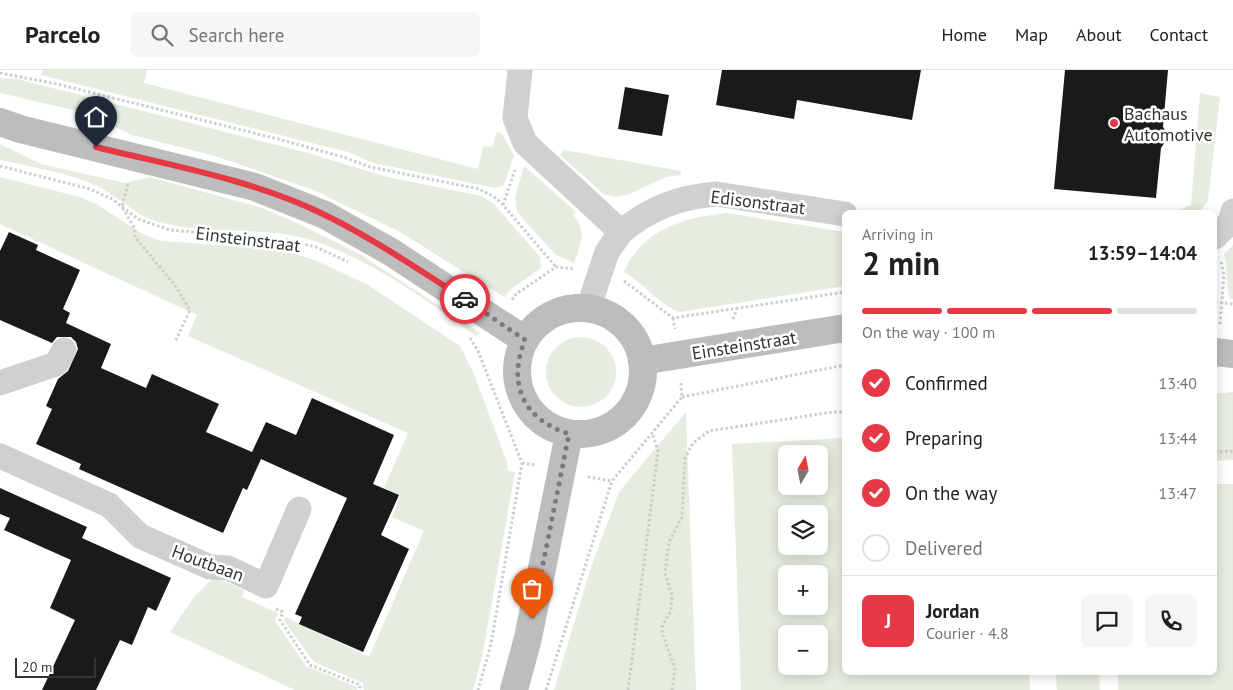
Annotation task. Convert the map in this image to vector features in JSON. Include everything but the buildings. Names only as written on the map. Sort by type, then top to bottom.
[{"type":"main road","points":[[7,126],[255,187],[325,215],[391,252],[525,340]]},
{"type":"main road","points":[[588,309],[601,312],[624,326],[638,348],[642,361],[643,379],[638,395],[630,410],[618,422],[603,430],[586,434],[569,434],[552,428],[538,419],[523,398],[516,373],[518,356],[525,340],[538,324],[556,313],[588,309]]},
{"type":"main road","name":"Einsteinstraat","points":[[642,361],[842,328]]},
{"type":"main road","points":[[514,690],[528,638],[569,434]]},
{"type":"street","points":[[520,70],[515,118],[525,142],[621,232]]},
{"type":"street","name":"Edisonstraat","points":[[588,309],[607,252],[621,232],[635,220],[671,202],[686,197],[709,194],[842,214]]},
{"type":"street","points":[[1217,248],[1230,222],[1233,211]]},
{"type":"street","points":[[0,383],[56,364],[64,350]]},
{"type":"street","name":"Houtbaan","points":[[0,456],[109,505],[140,536],[210,567],[228,568],[266,586],[299,509]]},
{"type":"path","points":[[0,74],[57,84],[278,139],[343,156],[370,167],[479,189],[496,198],[503,205],[556,267]]},
{"type":"path","points":[[503,205],[525,142]]},
{"type":"path","points":[[134,156],[122,207],[135,229],[135,237],[174,284],[190,310],[176,342]]},
{"type":"path","name":"Einsteinstraat","points":[[0,166],[90,189],[112,199],[138,219],[170,230],[288,240],[316,248],[356,266]]},
{"type":"path","points":[[1217,248],[1224,275],[1222,353]]},
{"type":"path","points":[[682,397],[673,318],[842,292]]},
{"type":"path","points":[[1217,302],[1233,304]]},
{"type":"path","points":[[463,332],[478,350],[522,463],[491,644],[478,690]]},
{"type":"path","points":[[546,690],[612,481],[682,397],[842,366]]},
{"type":"path","points":[[672,690],[675,669],[662,632],[663,624],[671,611],[672,596],[664,573],[668,542],[682,517],[685,458],[693,443],[709,431],[842,412]]},
{"type":"path","points":[[628,690],[658,451],[653,434]]},
{"type":"path","points":[[1217,452],[1233,451]]},
{"type":"path","points":[[266,586],[259,601],[284,612],[280,620],[310,665],[360,686],[360,690]]},
{"type":"shaded area","points":[[43,70],[147,70],[144,83],[478,169],[483,146],[492,147],[497,132],[502,134],[514,155],[504,185],[495,188],[374,163],[348,152],[41,75]]},
{"type":"shaded area","points":[[0,78],[17,79],[308,153],[387,177],[481,196],[494,204],[540,257],[541,268],[511,289],[504,297],[400,232],[316,191],[212,155],[132,135],[86,113],[0,93]]},
{"type":"shaded area","points":[[1200,93],[1220,97],[1208,200],[1201,210],[1180,210],[1191,205]]},
{"type":"shaded area","points":[[0,144],[41,164],[125,183],[150,177],[262,208],[363,256],[480,333],[476,336],[435,306],[388,276],[338,250],[290,235],[183,227],[150,219],[84,180],[0,160]]},
{"type":"shaded area","points":[[564,150],[681,171],[681,175],[666,177],[627,195],[615,197],[604,194],[560,155]]},
{"type":"shaded area","points":[[524,166],[576,212],[573,215],[578,221],[581,238],[574,263],[555,254],[517,212],[515,197]]},
{"type":"shaded area","points":[[0,177],[80,197],[98,205],[141,233],[161,241],[248,247],[295,254],[317,261],[368,285],[460,346],[474,374],[507,462],[508,471],[515,472],[482,658],[473,690],[364,690],[363,683],[314,662],[284,621],[285,617],[369,657],[424,531],[392,517],[400,496],[384,488],[408,433],[188,336],[197,315],[0,224]]},
{"type":"shaded area","points":[[727,213],[842,232],[842,286],[680,312],[659,300],[624,272],[641,246],[653,236],[680,222]]},
{"type":"shaded area","points":[[1233,245],[1233,299],[1230,299],[1224,254]]},
{"type":"shaded area","points":[[588,337],[601,343],[610,352],[614,358],[616,372],[614,386],[606,397],[595,405],[574,407],[567,405],[556,397],[548,386],[546,365],[548,358],[556,347],[567,339]]},
{"type":"shaded area","points":[[1233,392],[1233,460],[1217,461],[1217,394]]},
{"type":"shaded area","points":[[686,412],[696,690],[554,690],[590,570],[619,492]]},
{"type":"shaded area","points":[[842,438],[842,675],[1029,675],[1030,690],[741,690],[732,444]]},
{"type":"shaded area","points":[[1217,484],[1233,484],[1233,690],[1118,690],[1118,675],[1217,675]]},
{"type":"shaded area","points":[[214,577],[244,590],[242,597],[278,613],[275,621],[306,666],[357,687],[357,690],[295,690],[170,632],[195,596]]},
{"type":"shaded area","points":[[1056,675],[1099,675],[1100,690],[1057,690]]},
{"type":"way so far","points":[[465,299],[525,340],[518,356],[516,373],[519,390],[527,406],[538,419],[552,428],[569,434],[532,619]]},
{"type":"place","name":"Bachaus Automotive","points":[[1114,123]]},
{"type":"route","points":[[96,147],[255,187],[325,215],[391,252],[465,299]]}]
